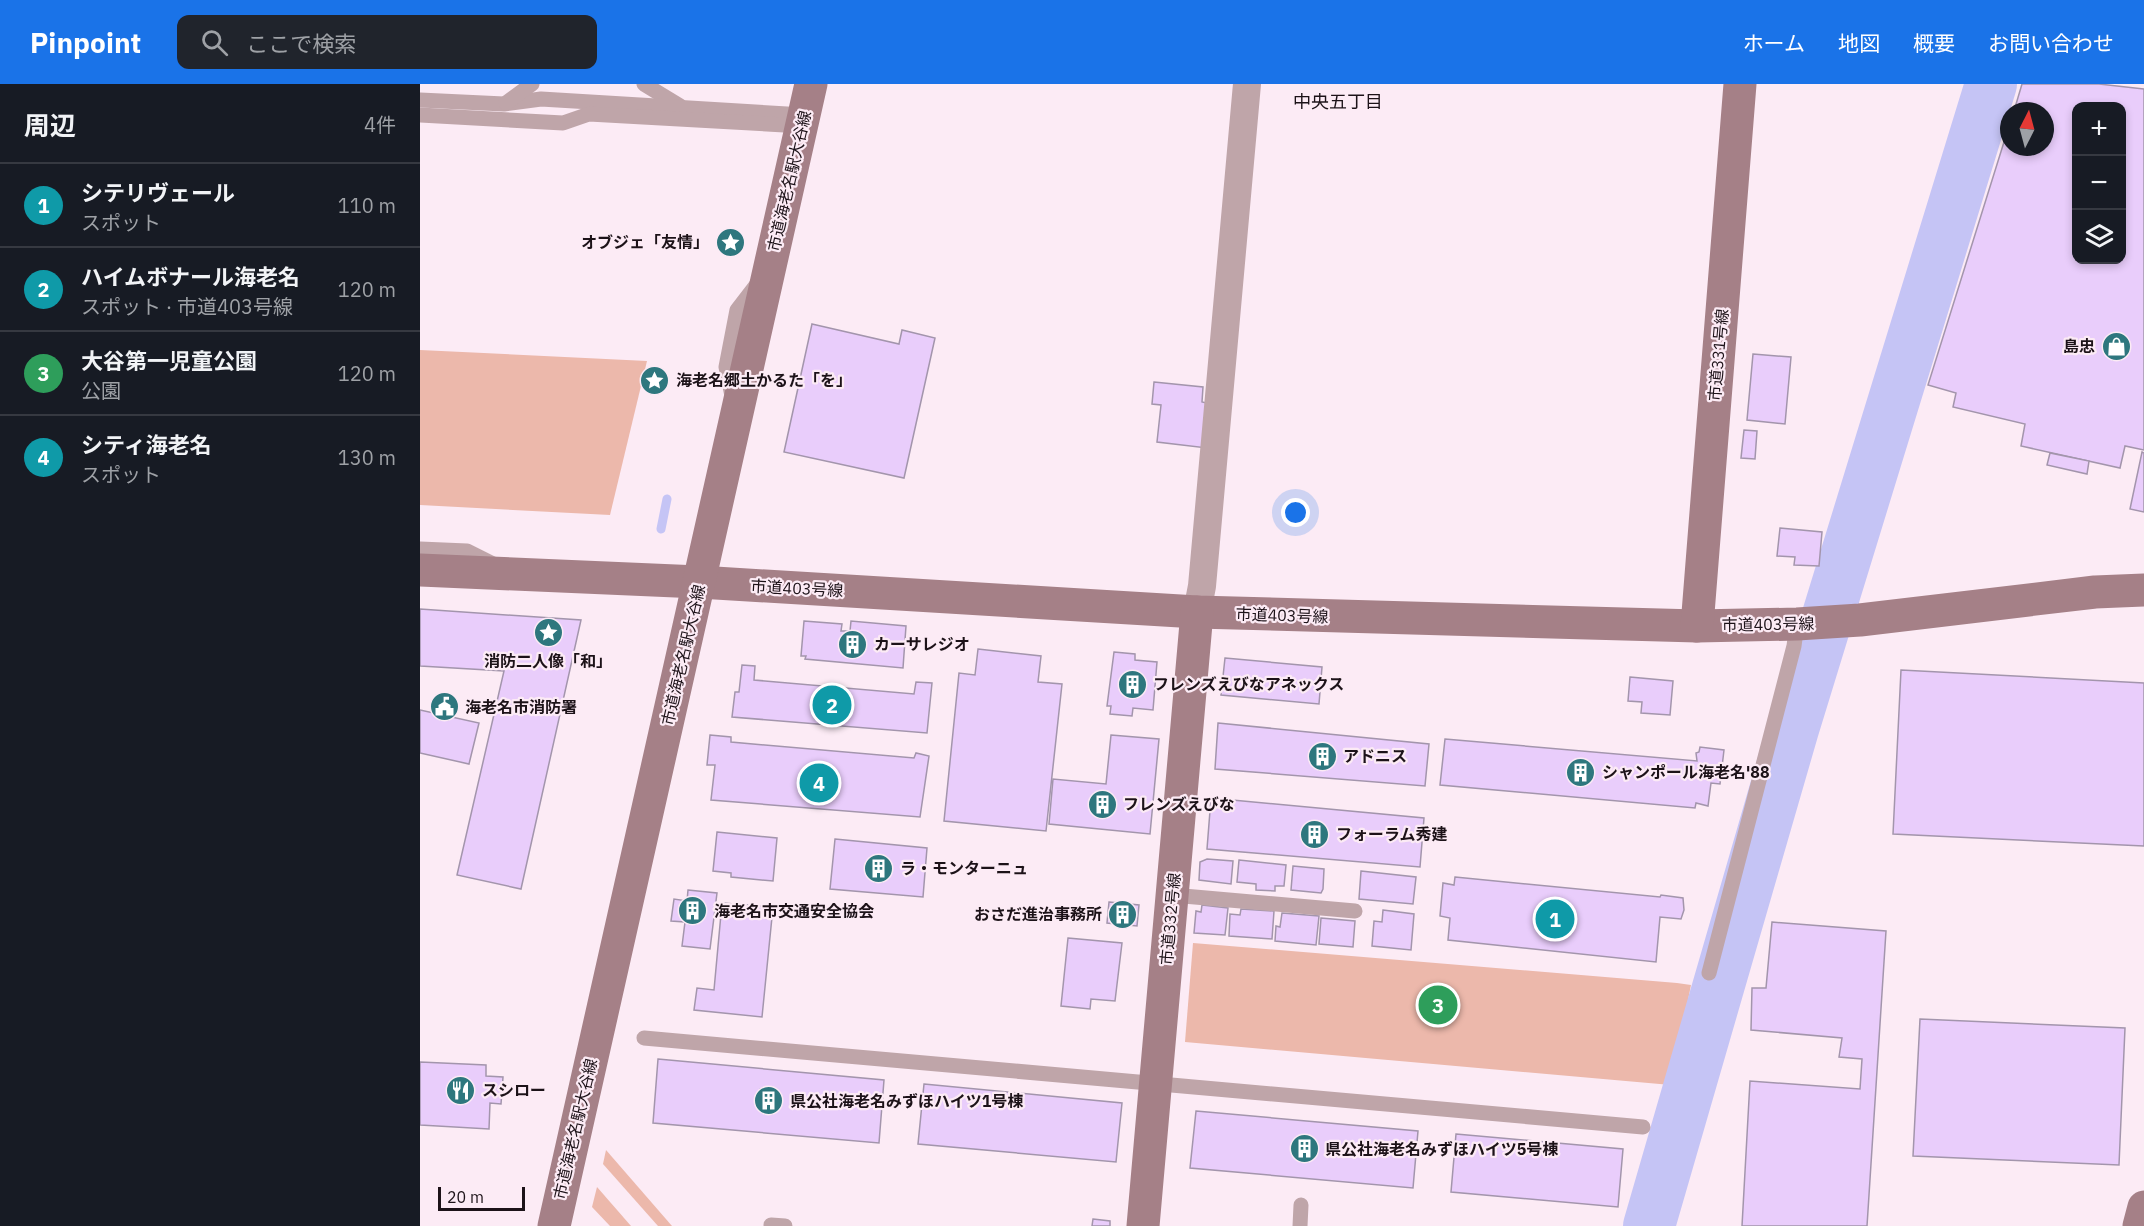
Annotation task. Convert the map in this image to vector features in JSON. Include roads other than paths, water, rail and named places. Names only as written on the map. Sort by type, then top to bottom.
[{"type":"street","name":"市道海老名駅大谷線","points":[[554,1226],[811,84]]},
{"type":"street","points":[[1197,612],[1202,586],[1247,84]]},
{"type":"street","name":"市道331号線","points":[[1697,626],[1740,84]]},
{"type":"street","name":"市道403号線","points":[[420,570],[699,582],[1197,612],[1697,626],[1804,624],[1860,620],[2083,593],[2144,590]]},
{"type":"street","name":"市道332号線","points":[[1143,1226],[1197,612]]},
{"type":"street","points":[[2139,1226],[2144,1207]]},
{"type":"lane","points":[[504,104],[532,84]]},
{"type":"lane","points":[[644,84],[681,107]]},
{"type":"lane","points":[[420,100],[504,104],[541,99],[681,107],[803,120]]},
{"type":"lane","points":[[420,115],[563,123],[589,114],[803,120]]},
{"type":"lane","points":[[420,549],[467,551],[513,573]]},
{"type":"lane","points":[[1709,973],[1794,646],[1804,624]]},
{"type":"lane","points":[[1172,895],[1355,911]]},
{"type":"lane","points":[[644,1038],[1643,1127]]},
{"type":"lane","points":[[1300,1226],[1301,1204]]},
{"type":"waterway","points":[[1649,1226],[1793,729],[1991,84]]},
{"type":"waterway","points":[[661,529],[667,499]]},
{"type":"place","name":"オブジェ「友情」","points":[[730,242]]},
{"type":"place","name":"島忠","points":[[2116,346]]},
{"type":"place","name":"海老名郷土かるた「を」","points":[[655,380]]},
{"type":"place","name":"消防二人像「和」","points":[[548,633]]},
{"type":"place","name":"カーサレジオ","points":[[853,644]]},
{"type":"place","name":"フレンズえびなアネックス","points":[[1132,684]]},
{"type":"place","name":"ハイムボナール海老名","points":[[832,705]]},
{"type":"place","name":"海老名市消防署","points":[[444,707]]},
{"type":"place","name":"アドニス","points":[[1322,756]]},
{"type":"place","name":"シャンポール海老名'88","points":[[1581,772]]},
{"type":"place","name":"シティ海老名","points":[[819,783]]},
{"type":"place","name":"フレンズえびな","points":[[1102,804]]},
{"type":"place","name":"フォーラム秀建","points":[[1315,834]]},
{"type":"place","name":"ラ・モンターニュ","points":[[879,868]]},
{"type":"place","name":"海老名市交通安全協会","points":[[693,911]]},
{"type":"place","name":"おさだ進治事務所","points":[[1123,914]]},
{"type":"place","name":"シテリヴェール","points":[[1555,919]]},
{"type":"place","name":"大谷第一児童公園","points":[[1438,1005]]},
{"type":"place","name":"スシロー","points":[[461,1090]]},
{"type":"place","name":"県公社海老名みずほハイツ1号棟","points":[[769,1101]]},
{"type":"place","name":"県公社海老名みずほハイツ5号棟","points":[[1304,1149]]},
{"type":"district","name":"中央五丁目","points":[[1338,102]]}]
